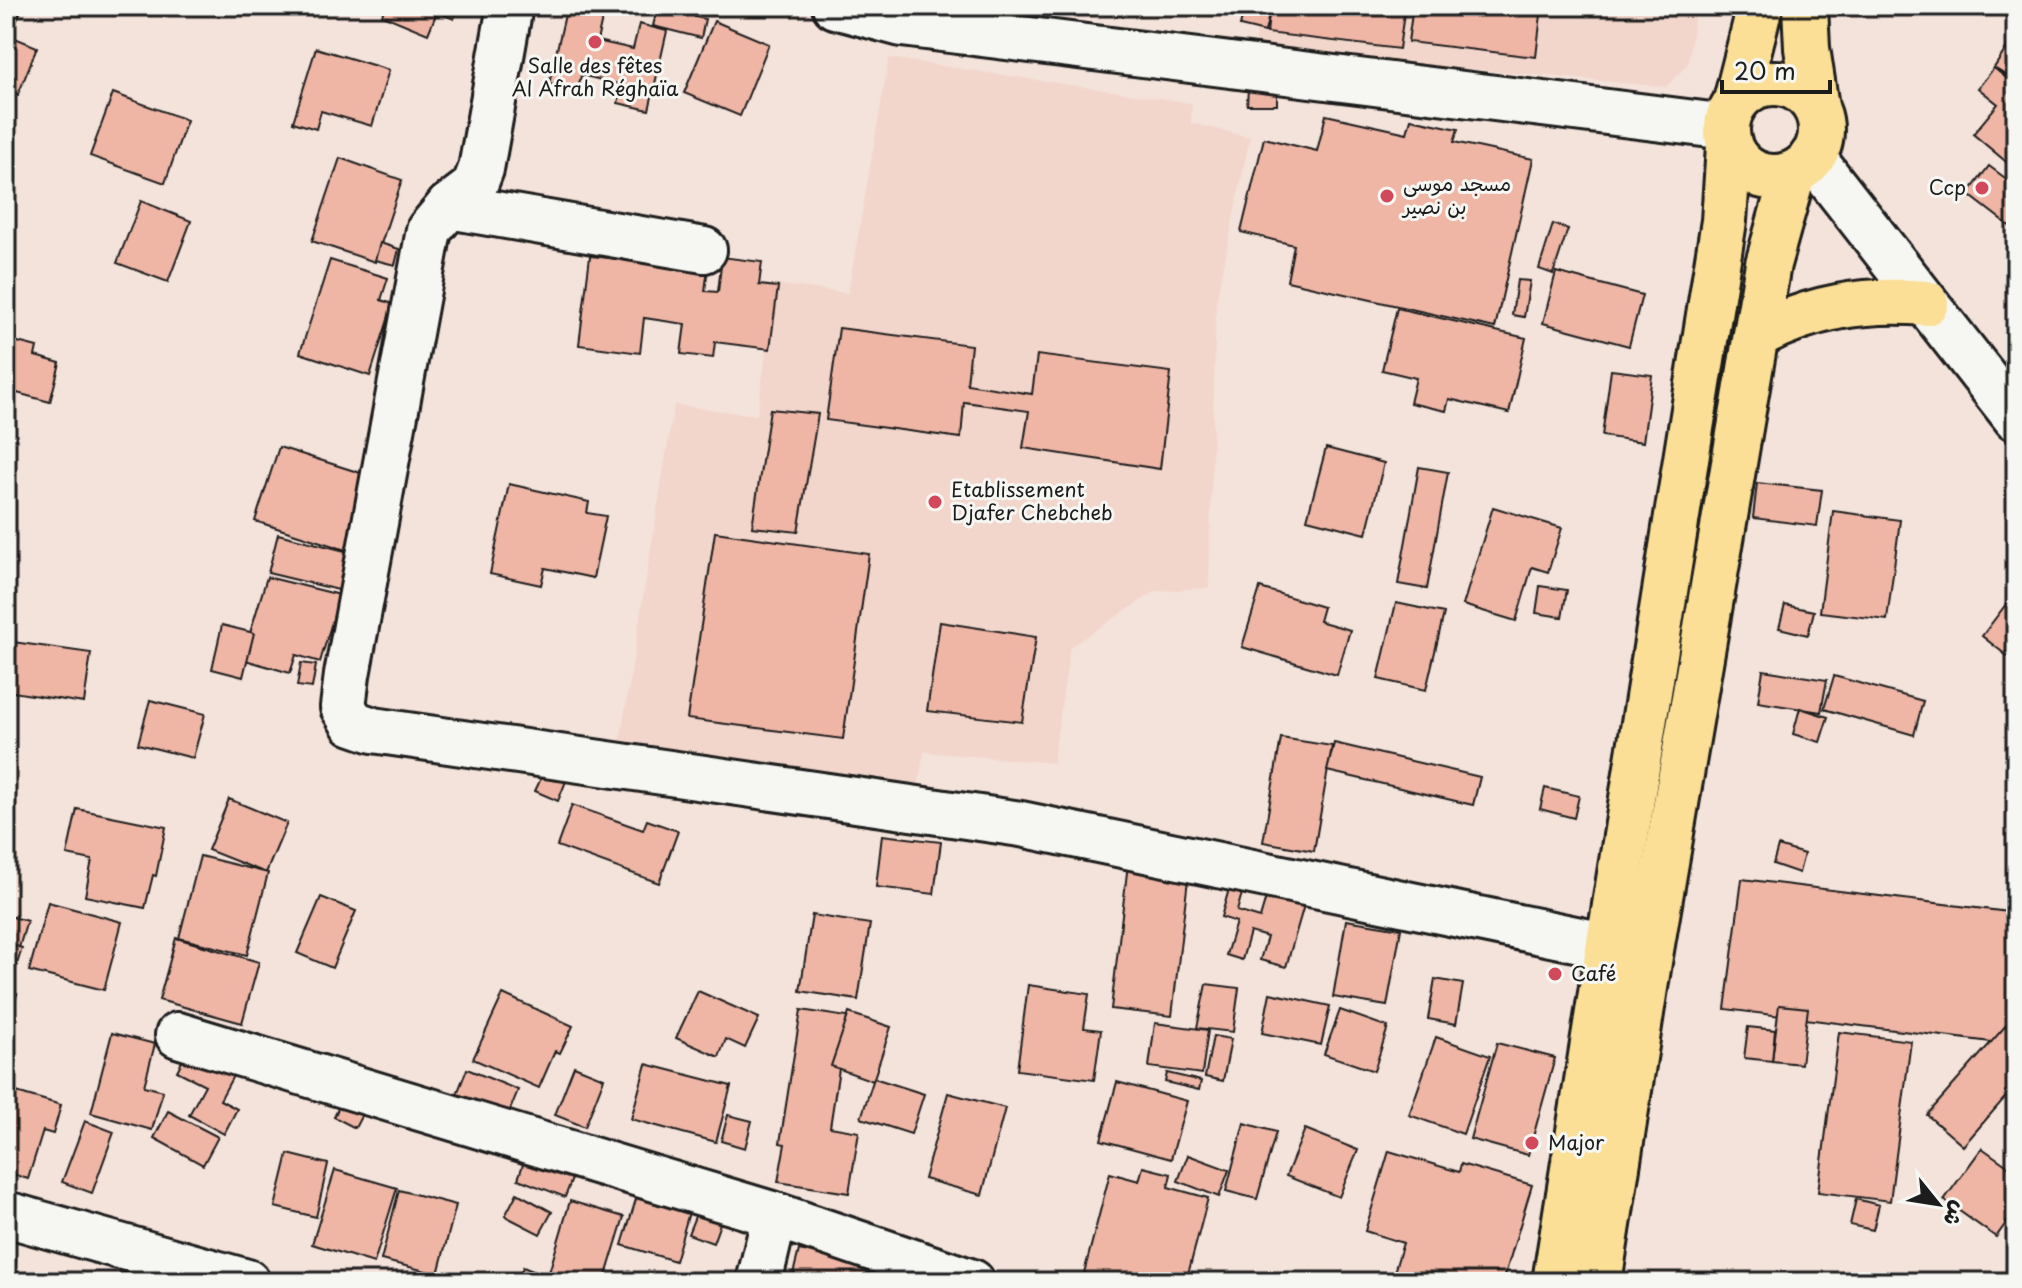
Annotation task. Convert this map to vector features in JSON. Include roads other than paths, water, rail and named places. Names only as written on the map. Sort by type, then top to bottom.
[{"type":"highway","points":[[1555,1282],[1724,221],[1731,125],[1760,6]]},
{"type":"highway","points":[[1599,1282],[1649,962],[1770,255],[1803,165],[1821,138],[1821,122],[1807,48],[1805,6]]},
{"type":"highway","points":[[1803,165],[1777,178],[1762,177],[1748,170],[1736,159],[1731,125],[1748,90],[1762,84],[1777,82],[1793,86],[1816,107]]},
{"type":"highway","points":[[1756,336],[1782,323],[1838,305],[1867,301],[1926,303]]},
{"type":"street","points":[[510,6],[481,169],[474,187],[449,206],[429,230],[347,675],[343,707],[353,723],[389,732],[1021,824],[1609,946]]},
{"type":"street","points":[[835,6],[902,24],[948,18],[1731,125]]},
{"type":"street","points":[[1803,165],[2010,397]]},
{"type":"street","points":[[449,206],[704,250]]},
{"type":"street","points":[[178,1035],[775,1215],[972,1282]]},
{"type":"street","points":[[6,1214],[247,1282]]},
{"type":"street","points":[[759,1282],[775,1215]]},
{"type":"place","name":"Salle des fêtes Al Afrah Réghaïa","points":[[595,42]]},
{"type":"place","name":"Ccp","points":[[1982,188]]},
{"type":"place","name":"مسجد موسى بن نصير","points":[[1387,196]]},
{"type":"place","name":"Etablissement Djafer Chebcheb","points":[[935,502]]},
{"type":"place","name":"Café","points":[[1555,974]]},
{"type":"place","name":"Major","points":[[1532,1143]]}]
